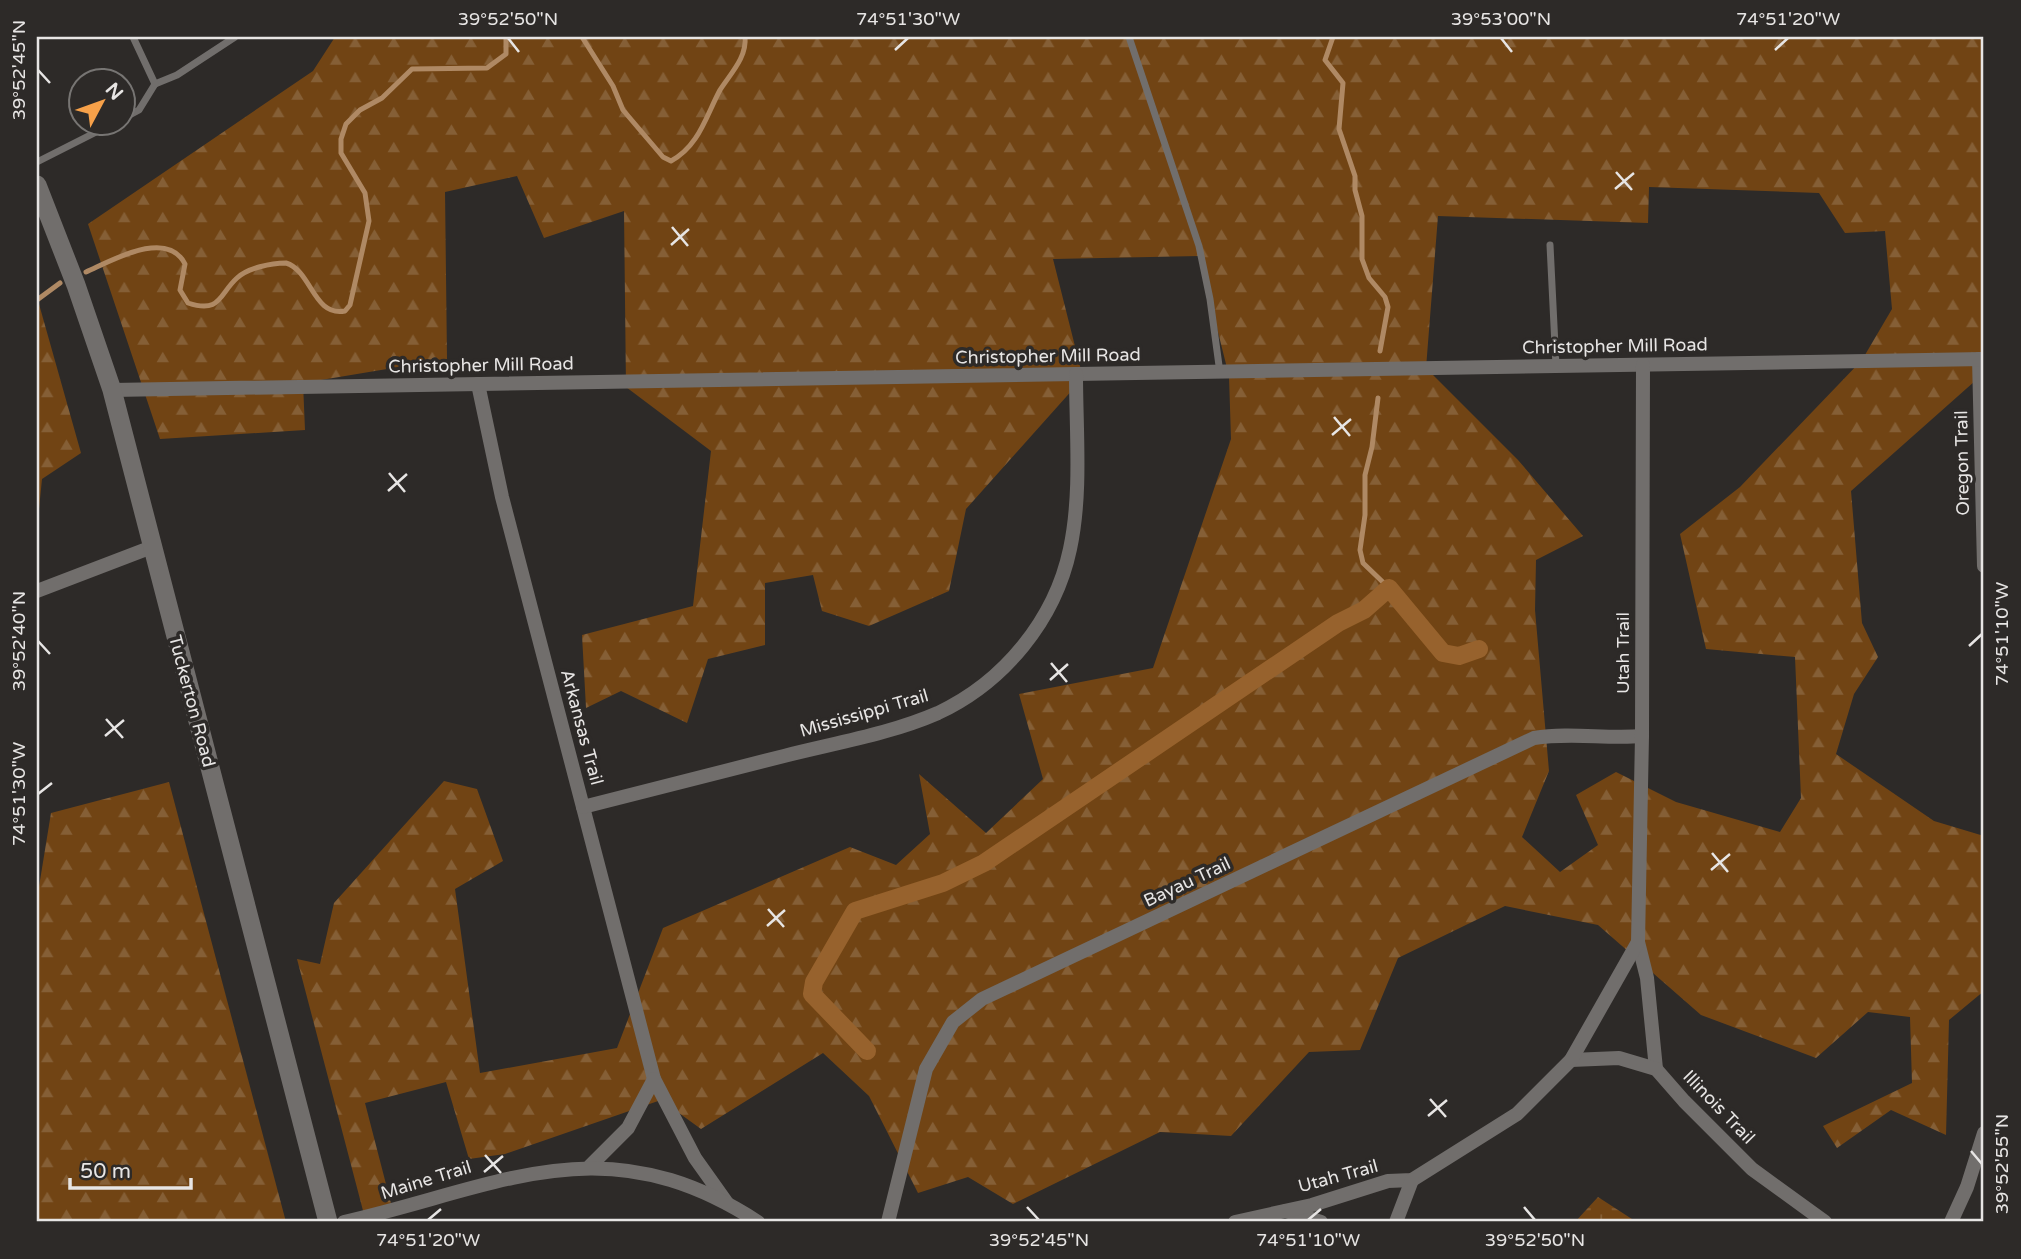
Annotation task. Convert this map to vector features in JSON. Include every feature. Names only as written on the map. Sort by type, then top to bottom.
[{"type":"main road","name":"Tuckerton Road","points":[[37,185],[76,285],[112,390],[328,1222]]},
{"type":"street","name":"Christopher Mill Road","points":[[112,390],[1982,359]]},
{"type":"street","name":"Oregon Trail","points":[[1982,359],[1984,566]]},
{"type":"street","name":"Utah Trail","points":[[1643,365],[1642,736],[1638,942],[1647,978],[1656,1069]]},
{"type":"street","name":"Mississippi Trail","points":[[583,807],[908,723],[960,700],[1001,671],[1027,642],[1052,604],[1070,551],[1076,507],[1076,374]]},
{"type":"street","name":"Arkansas Trail","points":[[478,384],[500,487],[654,1079],[695,1158],[728,1204]]},
{"type":"street","points":[[37,591],[152,547]]},
{"type":"street","name":"Bayau Trail","points":[[888,1222],[926,1069],[953,1022],[982,999],[1534,738],[1554,735],[1614,738],[1642,736]]},
{"type":"street","name":"Utah Trail","points":[[1235,1222],[1312,1205],[1388,1181],[1412,1180],[1517,1114],[1571,1060],[1638,942]]},
{"type":"street","name":"Illinois Trail","points":[[1571,1060],[1619,1058],[1656,1069],[1752,1169],[1825,1222]]},
{"type":"street","points":[[590,1166],[628,1128],[654,1079]]},
{"type":"street","points":[[1951,1222],[1967,1187],[1984,1133]]},
{"type":"street","name":"Maine Trail","points":[[344,1222],[389,1212],[491,1180],[590,1166],[645,1172],[678,1182],[728,1204],[758,1222]]},
{"type":"street","points":[[1396,1222],[1412,1180]]},
{"type":"street","points":[[1281,1210],[1321,1222]]},
{"type":"lane","points":[[133,37],[155,84]]},
{"type":"lane","points":[[136,112],[155,84],[177,75],[235,37]]},
{"type":"lane","points":[[1129,37],[1199,246],[1210,299],[1220,373]]},
{"type":"lane","points":[[37,162],[88,136]]},
{"type":"lane","points":[[1550,245],[1556,366]]},
{"type":"green space","points":[[335,37],[1984,37],[1984,373],[1851,491],[1862,623],[1878,657],[1854,694],[1836,754],[1934,821],[1984,836],[1984,991],[1949,1020],[1946,1135],[1891,1110],[1837,1148],[1823,1126],[1912,1083],[1910,1017],[1868,1012],[1816,1058],[1701,1015],[1598,925],[1505,906],[1398,958],[1360,1050],[1309,1052],[1231,1136],[1160,1132],[1013,1204],[968,1177],[918,1193],[869,1096],[823,1053],[701,1129],[661,1100],[505,1154],[469,1159],[446,1082],[365,1103],[394,1215],[366,1222],[297,959],[320,964],[334,903],[444,781],[477,789],[503,861],[455,889],[480,1073],[617,1048],[663,928],[850,847],[896,865],[930,834],[919,774],[986,833],[1043,779],[1019,694],[1153,668],[1231,439],[1229,376],[1199,256],[1053,259],[1083,378],[966,509],[949,591],[869,626],[822,611],[813,575],[765,583],[765,645],[708,659],[687,723],[621,691],[586,708],[582,635],[693,606],[711,451],[626,387],[624,211],[544,238],[517,176],[445,192],[447,359],[303,383],[305,430],[160,439],[88,224],[313,71]],"holes":[[[1649,187],[1819,193],[1845,233],[1885,231],[1892,309],[1862,360],[1740,487],[1680,534],[1706,649],[1795,657],[1801,798],[1780,832],[1676,802],[1616,772],[1576,795],[1598,845],[1560,872],[1522,837],[1549,771],[1535,610],[1536,560],[1583,536],[1518,460],[1426,368],[1438,216],[1648,223]]]},
{"type":"green space","points":[[37,297],[81,453],[42,479],[37,529]]},
{"type":"green space","points":[[169,782],[286,1222],[37,1222],[37,899],[51,813]]},
{"type":"green space","points":[[1598,1197],[1635,1221],[1575,1222]]},
{"type":"waterway","points":[[86,272],[138,250],[165,249],[177,254],[185,264],[180,290],[188,303],[207,306],[218,301],[231,284],[247,271],[286,263],[302,275],[326,307],[334,311],[345,311],[350,305],[369,221],[365,193],[341,153],[341,139],[346,124],[360,110],[382,98],[412,69],[487,68],[506,54],[506,37]]},
{"type":"waterway","points":[[582,37],[613,86],[623,110],[663,157],[671,161],[681,155],[701,130],[720,90],[741,58],[745,37]]},
{"type":"waterway","points":[[1333,37],[1325,60],[1343,83],[1339,129],[1355,176],[1355,190],[1362,216],[1362,259],[1369,278],[1385,297],[1388,307],[1380,351]]},
{"type":"waterway","points":[[37,300],[60,283]]},
{"type":"waterway","points":[[1378,398],[1372,447],[1365,475],[1365,515],[1360,550],[1363,563],[1389,588]]},
{"type":"waterway","points":[[867,1051],[812,994],[814,982],[855,911],[943,883],[984,863],[1338,623],[1364,610],[1389,588],[1443,653],[1459,656],[1479,649]]}]
